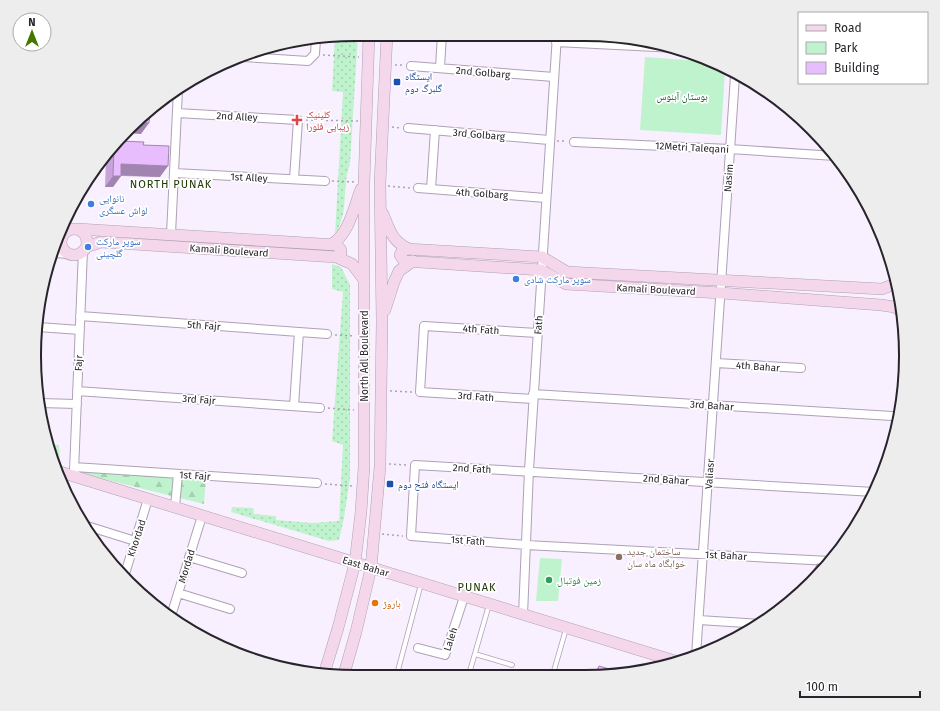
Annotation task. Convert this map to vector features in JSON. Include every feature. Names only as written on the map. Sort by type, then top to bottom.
[{"type":"street","name":"North Adl Boulevard","points":[[326,668],[355,563],[363,486],[364,183],[368,41]]},
{"type":"street","name":"North Adl Boulevard","points":[[345,669],[371,568],[380,464],[382,320],[380,186],[387,41]]},
{"type":"street","points":[[440,68],[442,41]]},
{"type":"street","name":"Fath","points":[[523,615],[533,397],[545,198],[557,41]]},
{"type":"street","points":[[256,58],[308,60],[315,54],[316,44]]},
{"type":"street","name":"2nd Golbarg","points":[[411,66],[554,77]]},
{"type":"street","name":"Nasim","points":[[721,293],[735,79]]},
{"type":"street","points":[[171,234],[178,96]]},
{"type":"street","name":"2nd Alley","points":[[177,113],[298,120]]},
{"type":"street","points":[[294,179],[298,120]]},
{"type":"street","name":"3rd Golbarg","points":[[408,128],[549,140]]},
{"type":"street","points":[[431,189],[435,130]]},
{"type":"street","name":"12Metri Taleqani","points":[[574,142],[730,149],[827,155]]},
{"type":"street","name":"1st Alley","points":[[174,173],[325,181]]},
{"type":"street","points":[[336,256],[341,253],[341,250],[334,245],[339,240],[347,226],[364,183]]},
{"type":"street","name":"4th Golbarg","points":[[418,188],[545,198]]},
{"type":"street","points":[[380,209],[393,238],[408,249],[401,253],[401,258],[408,261],[398,271],[382,320]]},
{"type":"street","points":[[58,253],[78,254],[85,248],[85,234],[78,229],[68,229]]},
{"type":"street","name":"Kamali Boulevard","points":[[78,229],[334,245]]},
{"type":"street","name":"Kamali Boulevard","points":[[85,248],[101,242],[336,256],[352,264],[364,280]]},
{"type":"street","points":[[62,244],[64,250],[70,254]]},
{"type":"street","name":"Fajr","points":[[74,471],[80,316],[85,248]]},
{"type":"street","name":"Kamali Boulevard","points":[[408,249],[542,257],[567,272],[882,289],[891,286]]},
{"type":"street","name":"Kamali Boulevard","points":[[408,261],[541,270],[566,284],[721,293],[895,307]]},
{"type":"street","name":"Valiasr","points":[[697,649],[721,293]]},
{"type":"street","name":"5th Fajr","points":[[80,316],[327,334]]},
{"type":"street","name":"4th Fath","points":[[420,392],[424,326],[537,333]]},
{"type":"street","points":[[43,327],[80,330]]},
{"type":"street","points":[[294,406],[299,332]]},
{"type":"street","name":"4th Bahar","points":[[716,363],[801,368]]},
{"type":"street","name":"3rd Fajr","points":[[77,391],[320,408]]},
{"type":"street","name":"3rd Fath","points":[[420,392],[533,397]]},
{"type":"street","name":"3rd Bahar","points":[[533,397],[713,405],[892,416]]},
{"type":"street","points":[[45,403],[76,404]]},
{"type":"street","points":[[410,536],[415,465]]},
{"type":"street","name":"2nd Fath","points":[[415,465],[529,470]]},
{"type":"street","name":"2nd Bahar","points":[[529,470],[868,492]]},
{"type":"street","name":"East Bahar","points":[[63,471],[74,471],[148,499],[566,629],[667,659]]},
{"type":"street","name":"1st Fajr","points":[[74,471],[178,474],[317,483]]},
{"type":"street","points":[[175,507],[178,474]]},
{"type":"street","name":"Khordad","points":[[126,570],[148,499]]},
{"type":"street","name":"Mordad","points":[[173,611],[202,516]]},
{"type":"street","points":[[92,528],[135,541]]},
{"type":"street","name":"1st Fath","points":[[410,536],[526,544]]},
{"type":"street","name":"1st Bahar","points":[[526,544],[823,561]]},
{"type":"street","points":[[189,557],[242,573]]},
{"type":"street","points":[[178,594],[230,609]]},
{"type":"street","name":"Laleh","points":[[418,648],[445,655],[464,597]]},
{"type":"street","points":[[699,620],[749,623]]},
{"type":"lane","points":[[398,670],[420,584]]},
{"type":"lane","points":[[470,670],[490,605]]},
{"type":"lane","points":[[554,670],[566,629]]},
{"type":"lane","points":[[475,654],[512,665]]},
{"type":"path","points":[[315,54],[368,58]]},
{"type":"path","points":[[386,64],[411,66]]},
{"type":"path","points":[[298,120],[366,122]]},
{"type":"path","points":[[383,127],[408,128]]},
{"type":"path","points":[[549,140],[574,142]]},
{"type":"path","points":[[325,181],[364,183]]},
{"type":"path","points":[[380,186],[418,188]]},
{"type":"path","points":[[327,334],[364,337]]},
{"type":"path","points":[[381,391],[420,392]]},
{"type":"path","points":[[320,408],[364,411]]},
{"type":"path","points":[[380,464],[415,465]]},
{"type":"path","points":[[317,483],[363,486]]},
{"type":"path","points":[[375,534],[410,536]]},
{"type":"green space","points":[[358,41],[350,163],[346,180],[343,215],[335,234],[343,92],[332,91],[335,42]]},
{"type":"green space","name":"بوستان آبنوس","points":[[645,57],[692,60],[725,73],[721,135],[640,130]]},
{"type":"green space","points":[[332,264],[341,267],[350,285],[350,478],[339,540],[329,541],[231,512],[232,507],[253,508],[254,514],[276,516],[276,520],[313,523],[339,521],[343,445],[332,441],[343,292],[332,289]]},
{"type":"green space","points":[[54,445],[59,445],[60,462]]},
{"type":"green space","points":[[81,470],[206,479],[204,504],[79,473]]},
{"type":"green space","name":"زمین فوتبال","points":[[540,558],[562,559],[558,601],[536,601]]},
{"type":"building","points":[[149,118],[149,123],[144,123]]},
{"type":"building","points":[[125,141],[144,142],[143,145],[169,146],[168,166],[121,164],[121,176],[113,176],[114,154]]},
{"type":"building","points":[[599,666],[608,669],[605,669],[598,669]]},
{"type":"place","name":"ایستگاه گلبرگ دوم","points":[[397,82]]},
{"type":"place","name":"کلینیک زیبایی فلورا","points":[[297,120]]},
{"type":"place","name":"نانوایی لواش عسگری","points":[[91,204]]},
{"type":"place","name":"سوپر مارکت گلچینی","points":[[88,247]]},
{"type":"place","name":"سوپر مارکت شادی","points":[[516,279]]},
{"type":"place","name":"ایستگاه فتح دوم","points":[[390,484]]},
{"type":"place","name":"ساختمان جدید خوابگاه ماه سان","points":[[619,557]]},
{"type":"place","name":"زمین فوتبال","points":[[549,580]]},
{"type":"place","name":"باروژ","points":[[375,603]]},
{"type":"district","name":"NORTH PUNAK","points":[[171,184]]},
{"type":"district","name":"PUNAK","points":[[477,587]]}]
